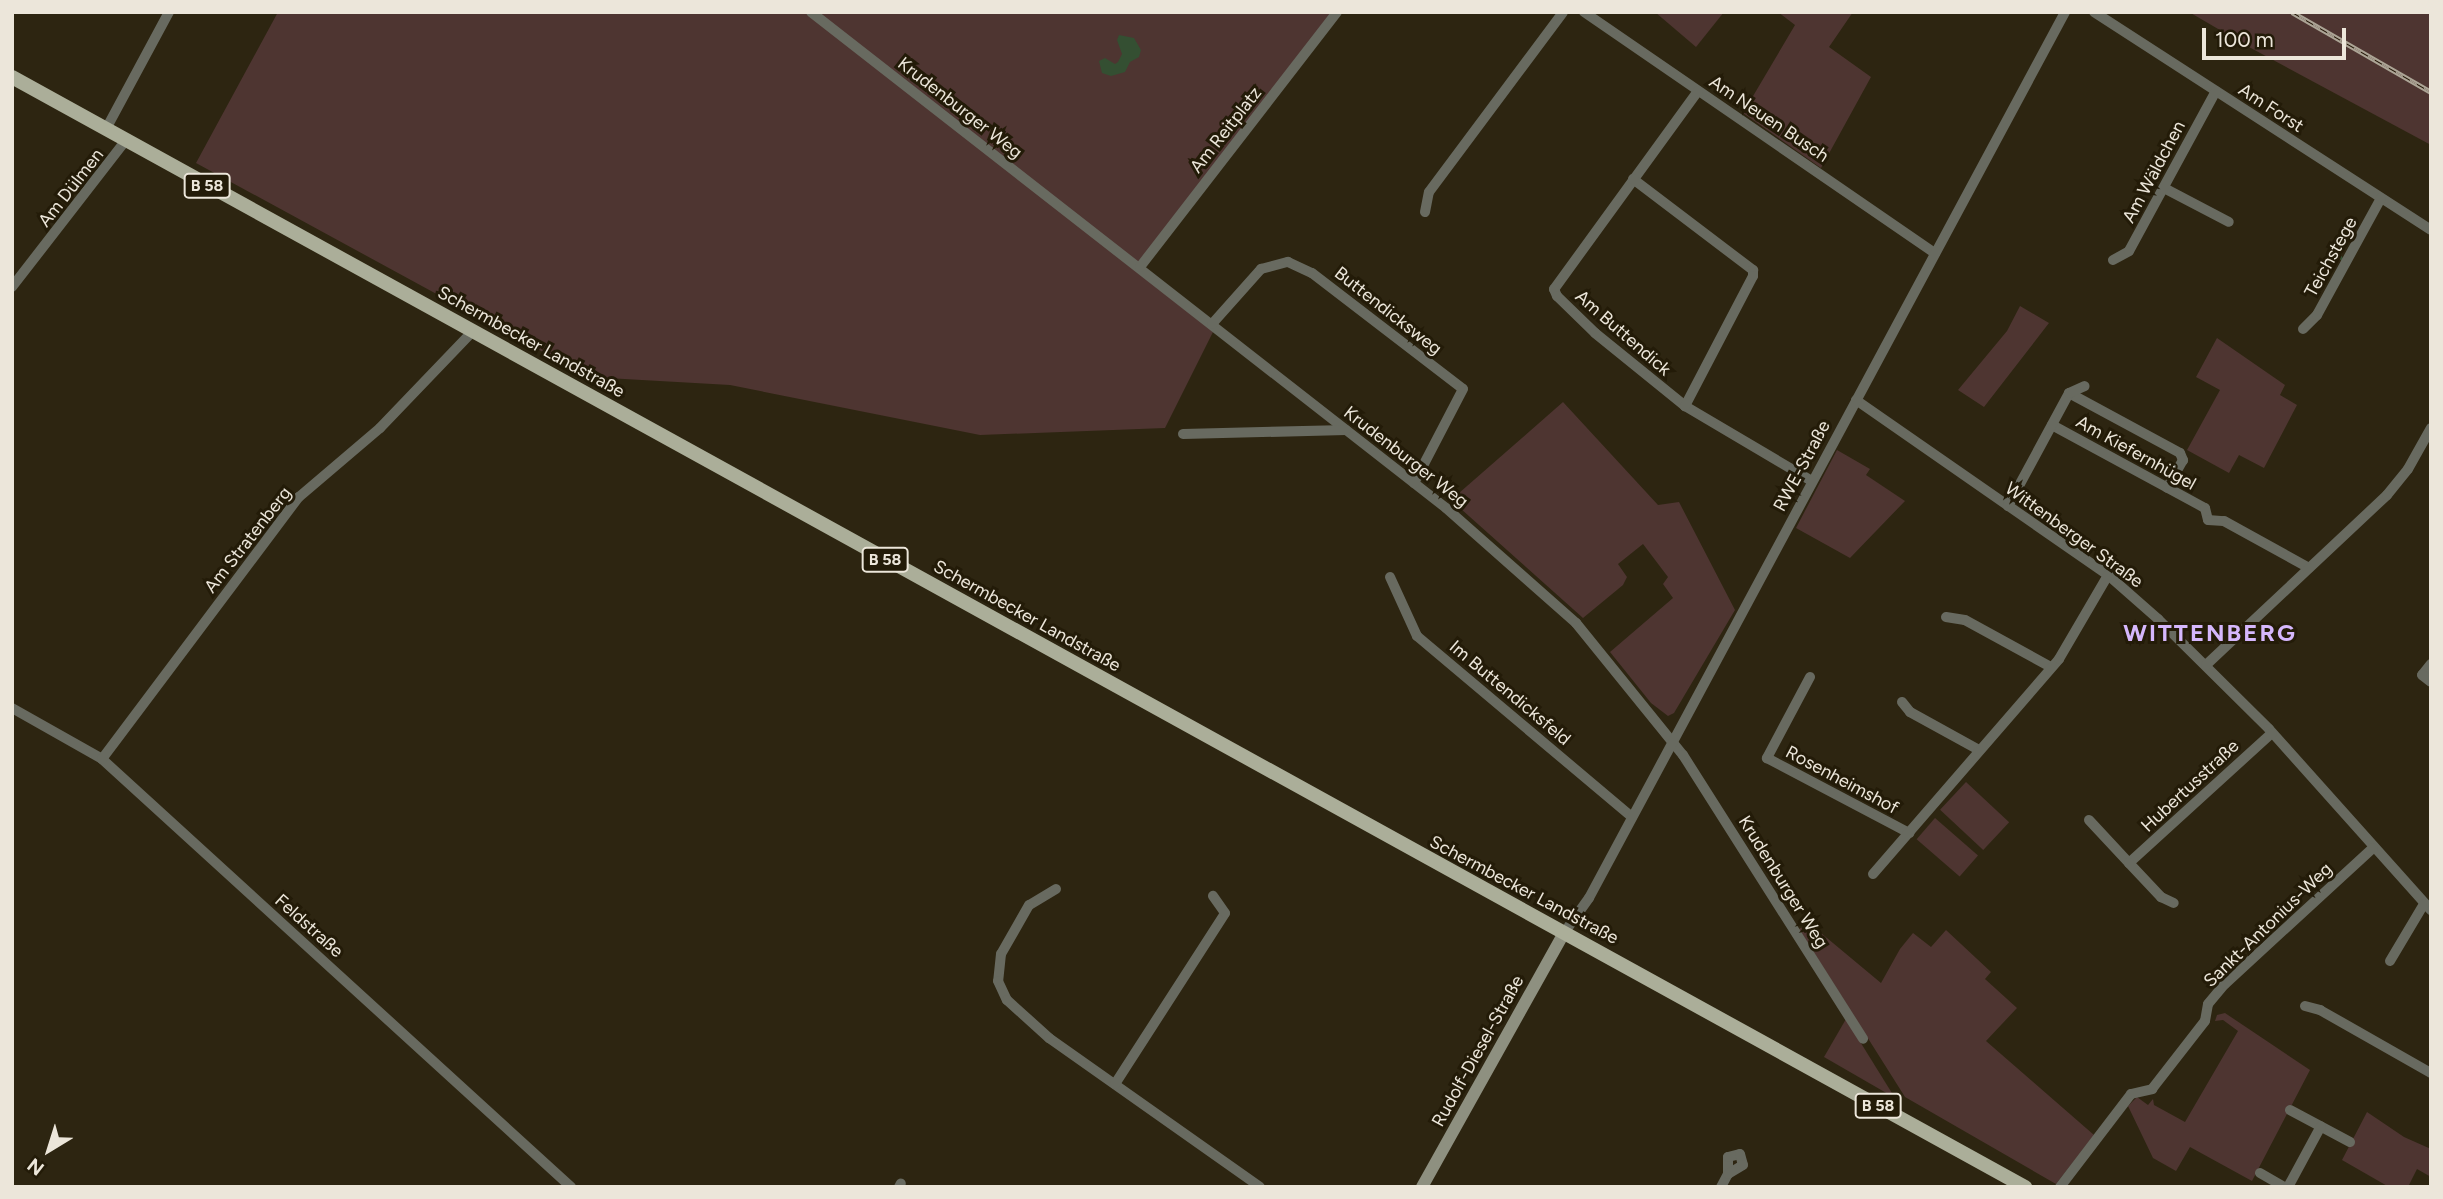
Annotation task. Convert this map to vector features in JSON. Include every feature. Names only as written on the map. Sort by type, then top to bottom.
[{"type":"main road","name":"Schermbecker Landstraße","points":[[12,77],[2025,1187]]},
{"type":"street","points":[[106,129],[169,12]]},
{"type":"street","name":"Krudenburger Weg","points":[[811,12],[1414,483],[1576,623],[1660,730],[1672,740],[1863,1039]]},
{"type":"street","name":"Am Reitplatz","points":[[1140,267],[1337,12]]},
{"type":"street","points":[[1425,212],[1429,192],[1563,12]]},
{"type":"street","name":"Am Neuen Busch","points":[[1584,12],[1935,253]]},
{"type":"street","name":"RWE-Straße","points":[[1564,933],[1589,898],[2065,12]]},
{"type":"street","name":"Am Forst","points":[[2094,12],[2431,230]]},
{"type":"street","name":"Am Buttendick","points":[[1698,91],[1554,289],[1556,296],[1595,333],[1685,406],[1812,481]]},
{"type":"street","name":"Am Wäldchen","points":[[2113,260],[2129,251],[2216,91]]},
{"type":"street","name":"Am Dülmen","points":[[12,287],[126,141]]},
{"type":"street","points":[[1633,179],[1753,270],[1753,276],[1685,406]]},
{"type":"street","points":[[2164,188],[2229,222]]},
{"type":"street","name":"Teichstege","points":[[2303,329],[2317,316],[2381,198]]},
{"type":"street","name":"Buttendicksweg","points":[[1212,324],[1253,275],[1270,265],[1288,262],[1312,272],[1463,389],[1414,483]]},
{"type":"street","name":"Am Stratenberg","points":[[102,759],[291,506],[380,428],[472,332]]},
{"type":"street","points":[[2008,506],[2069,393],[2085,386]]},
{"type":"street","points":[[2069,393],[2180,453],[2183,460],[2167,488]]},
{"type":"street","name":"Wittenberger Straße","points":[[1856,400],[2108,575],[2206,665],[2272,733],[2353,820],[2373,848],[2427,907],[2390,961]]},
{"type":"street","name":"Am Kiefernhügel","points":[[2052,425],[2204,508],[2208,520],[2224,521],[2309,568]]},
{"type":"street","points":[[2206,665],[2393,488],[2408,469],[2431,428]]},
{"type":"street","points":[[1183,434],[1347,430]]},
{"type":"street","points":[[1873,874],[2051,667],[2108,575]]},
{"type":"street","name":"Im Buttendicksfeld","points":[[1390,577],[1417,636],[1632,817]]},
{"type":"street","points":[[1945,617],[1965,620],[2051,667]]},
{"type":"street","points":[[2431,664],[2422,675],[2431,682]]},
{"type":"street","name":"Rosenheimshof","points":[[1810,677],[1767,758],[1909,833]]},
{"type":"street","points":[[1902,702],[1910,712],[1979,750]]},
{"type":"street","name":"Feldstraße","points":[[12,708],[102,759],[571,1187]]},
{"type":"street","name":"Hubertusstraße","points":[[2129,863],[2272,733]]},
{"type":"street","points":[[2089,820],[2161,897],[2174,903]]},
{"type":"street","name":"Sankt-Antonius-Weg","points":[[2060,1187],[2131,1094],[2152,1089],[2206,1021],[2208,1004],[2225,984],[2373,848]]},
{"type":"street","points":[[1056,889],[1029,905],[1001,954],[997,971],[1001,990],[1016,1010],[1049,1038],[1260,1187]]},
{"type":"street","points":[[1115,1084],[1225,913],[1213,897]]},
{"type":"street","name":"Rudolf-Diesel-Straße","points":[[1422,1187],[1564,933]]},
{"type":"street","points":[[2305,1006],[2320,1010],[2431,1073]]},
{"type":"street","points":[[2290,1110],[2350,1142]]},
{"type":"street","points":[[2260,1173],[2286,1187],[2320,1126]]},
{"type":"street","points":[[1721,1187],[1728,1174]]},
{"type":"shaded area","points":[[278,12],[1334,12],[1140,266],[1214,330],[1165,428],[980,435],[730,385],[589,377],[196,163]]},
{"type":"shaded area","points":[[1655,12],[1724,12],[1696,47]]},
{"type":"shaded area","points":[[1778,12],[1853,12],[1829,47],[1871,77],[1821,168],[1743,113],[1795,25]]},
{"type":"shaded area","points":[[2189,12],[2431,12],[2431,145],[2249,47]]},
{"type":"shaded area","points":[[1119,35],[1134,38],[1141,50],[1139,57],[1130,62],[1125,72],[1111,76],[1102,73],[1099,61],[1105,58],[1115,64],[1118,62],[1122,54],[1117,40]]},
{"type":"shaded area","points":[[2020,306],[2049,323],[1984,407],[1958,390],[2007,331]]},
{"type":"shaded area","points":[[2217,338],[2285,385],[2280,395],[2297,405],[2264,468],[2239,455],[2229,473],[2187,450],[2220,390],[2196,377]]},
{"type":"shaded area","points":[[1563,402],[1658,505],[1679,502],[1735,610],[1674,713],[1668,716],[1651,703],[1610,652],[1673,598],[1663,584],[1668,577],[1643,544],[1618,564],[1627,577],[1623,585],[1583,618],[1451,500]]},
{"type":"shaded area","points":[[1837,450],[1870,469],[1866,475],[1905,501],[1850,558],[1796,528]]},
{"type":"shaded area","points":[[1966,782],[2009,822],[1983,850],[1940,810]]},
{"type":"shaded area","points":[[1935,818],[1978,855],[1960,877],[1917,839]]},
{"type":"shaded area","points":[[1809,923],[1881,983],[1900,949],[1913,933],[1931,947],[1946,930],[1991,972],[1985,979],[2017,1008],[1986,1041],[2094,1135],[2056,1184],[1905,1097],[1799,929]]},
{"type":"shaded area","points":[[2225,1013],[2310,1070],[2252,1181],[2190,1147],[2176,1171],[2153,1158],[2128,1106],[2137,1097],[2148,1105],[2153,1099],[2154,1105],[2185,1122],[2238,1031],[2223,1020],[2215,1021],[2217,1015]]},
{"type":"shaded area","points":[[1846,1019],[1895,1098],[1824,1057]]},
{"type":"shaded area","points":[[2367,1112],[2404,1137],[2431,1149],[2431,1177],[2417,1169],[2408,1187],[2389,1187],[2342,1160]]},
{"type":"waterway","points":[[2330,253],[2330,259],[2338,254],[2343,260]]},
{"type":"railway","points":[[2292,12],[2431,92]]},
{"type":"district","name":"WITTENBERG","points":[[2210,633]]}]
